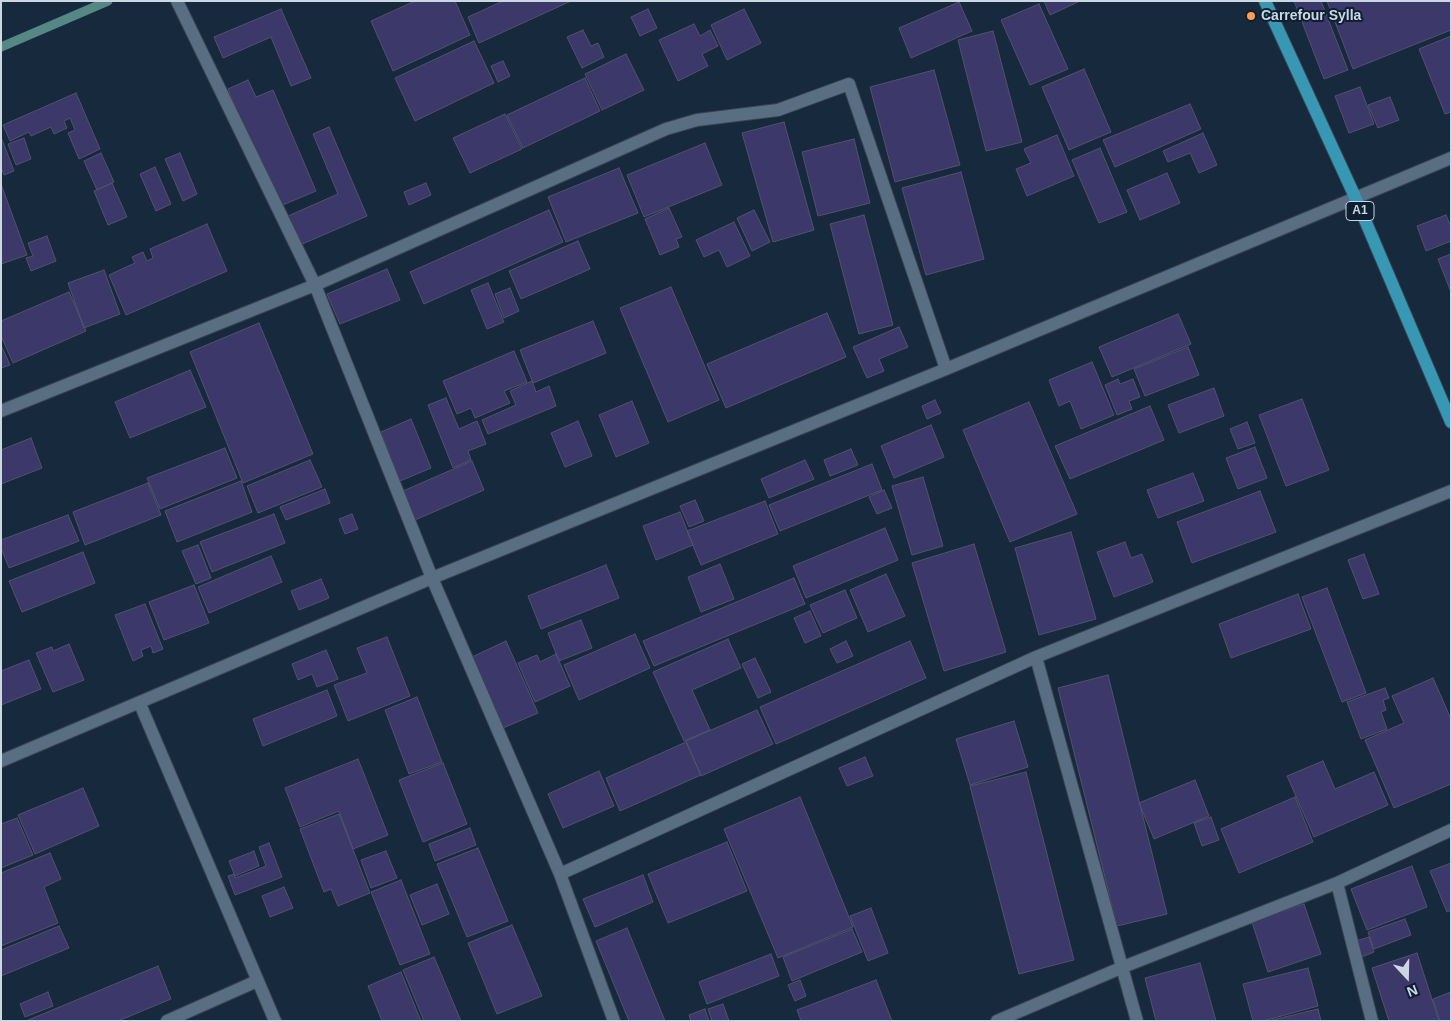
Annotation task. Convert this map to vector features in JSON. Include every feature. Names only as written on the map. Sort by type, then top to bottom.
[{"type":"main road","name":"A1","points":[[1265,1],[1356,199],[1451,422]]},
{"type":"street","points":[[177,1],[315,285],[432,578],[560,874],[614,1021]]},
{"type":"street","points":[[1,412],[315,285],[666,129],[696,120],[778,110],[849,84],[946,369]]},
{"type":"street","points":[[1,761],[140,704],[432,578],[946,369],[1451,158]]},
{"type":"street","points":[[560,874],[1036,658],[1451,491]]},
{"type":"street","points":[[1036,658],[1137,1021]]},
{"type":"street","points":[[140,704],[275,1021]]},
{"type":"street","points":[[997,1021],[1123,967],[1337,883],[1451,830]]},
{"type":"street","points":[[1337,883],[1372,1021]]},
{"type":"street","points":[[167,1021],[257,981]]},
{"type":"building","points":[[415,1],[455,1],[470,35],[393,71],[371,21]]},
{"type":"building","points":[[503,1],[571,1],[479,43],[468,17]]},
{"type":"building","points":[[1044,1],[1080,1],[1050,15]]},
{"type":"building","points":[[1294,1],[1321,1],[1348,70],[1324,79]]},
{"type":"building","points":[[1327,1],[1451,1],[1451,30],[1353,69]]},
{"type":"building","points":[[959,2],[972,31],[911,58],[899,28]]},
{"type":"building","points":[[1039,4],[1068,69],[1030,85],[1001,20]]},
{"type":"building","points":[[281,9],[311,78],[291,86],[271,37],[223,58],[214,37]]},
{"type":"building","points":[[648,9],[657,28],[640,36],[631,17]]},
{"type":"building","points":[[744,9],[761,43],[727,60],[711,25]]},
{"type":"building","points":[[694,24],[700,36],[710,30],[718,46],[702,54],[708,66],[678,81],[659,40]]},
{"type":"building","points":[[583,30],[591,46],[598,43],[604,57],[582,68],[567,37]]},
{"type":"building","points":[[993,31],[1022,142],[986,151],[958,40]]},
{"type":"building","points":[[1451,36],[1451,112],[1445,114],[1419,49]]},
{"type":"building","points":[[474,41],[494,83],[415,121],[395,78]]},
{"type":"building","points":[[626,54],[644,90],[602,110],[585,74]]},
{"type":"building","points":[[503,61],[510,76],[498,82],[491,66]]},
{"type":"building","points":[[1084,69],[1111,132],[1069,150],[1042,87]]},
{"type":"building","points":[[934,70],[960,165],[895,182],[870,87]]},
{"type":"building","points":[[585,78],[600,111],[523,148],[507,115]]},
{"type":"building","points":[[248,80],[256,97],[273,90],[316,191],[278,207],[228,89]]},
{"type":"building","points":[[1360,87],[1374,124],[1349,133],[1335,96]]},
{"type":"building","points":[[76,93],[100,149],[79,159],[68,133],[75,130],[70,118],[64,121],[67,128],[54,134],[51,127],[31,136],[29,132],[10,141],[3,125]]},
{"type":"building","points":[[1390,97],[1399,120],[1378,128],[1368,105]]},
{"type":"building","points":[[1190,104],[1201,129],[1115,167],[1103,140]]},
{"type":"building","points":[[505,114],[522,149],[470,173],[453,138]]},
{"type":"building","points":[[784,122],[814,230],[773,242],[742,133]]},
{"type":"building","points":[[329,127],[367,216],[300,245],[288,216],[338,194],[313,134]]},
{"type":"building","points":[[1203,133],[1217,165],[1199,173],[1190,153],[1168,162],[1163,151]]},
{"type":"building","points":[[1057,135],[1074,176],[1027,196],[1016,169],[1031,163],[1024,149]]},
{"type":"building","points":[[1,137],[14,171],[4,175],[1,167]]},
{"type":"building","points":[[24,138],[31,159],[16,165],[8,144]]},
{"type":"building","points":[[854,139],[870,203],[818,216],[802,152]]},
{"type":"building","points":[[705,143],[722,185],[644,217],[627,175]]},
{"type":"building","points":[[1100,148],[1127,212],[1099,223],[1072,160]]},
{"type":"building","points":[[101,153],[114,182],[97,190],[84,161]]},
{"type":"building","points":[[180,153],[197,194],[183,201],[165,159]]},
{"type":"building","points":[[155,167],[171,204],[156,211],[140,174]]},
{"type":"building","points":[[619,168],[638,213],[566,242],[548,197]]},
{"type":"building","points":[[961,172],[984,259],[926,275],[902,188]]},
{"type":"building","points":[[1167,173],[1180,203],[1140,220],[1127,190]]},
{"type":"building","points":[[112,183],[127,217],[108,225],[94,191]]},
{"type":"building","points":[[426,183],[431,195],[409,205],[404,192]]},
{"type":"building","points":[[1,184],[27,255],[1,264]]},
{"type":"building","points":[[669,208],[682,237],[676,239],[679,247],[660,255],[645,219]]},
{"type":"building","points":[[549,210],[563,242],[424,304],[410,272]]},
{"type":"building","points":[[754,210],[770,242],[752,251],[737,218]]},
{"type":"building","points":[[864,215],[893,325],[859,334],[830,224]]},
{"type":"building","points":[[1446,215],[1451,227],[1451,241],[1426,251],[1417,226]]},
{"type":"building","points":[[734,222],[750,256],[727,267],[719,250],[704,257],[696,240]]},
{"type":"building","points":[[207,224],[227,271],[126,315],[109,275],[135,263],[132,257],[143,252],[147,261],[153,258],[150,249]]},
{"type":"building","points":[[47,236],[56,261],[31,271],[26,258],[33,256],[28,243]]},
{"type":"building","points":[[578,241],[590,269],[521,299],[509,271]]},
{"type":"building","points":[[1451,254],[1451,292],[1438,259]]},
{"type":"building","points":[[387,269],[400,300],[340,324],[327,294]]},
{"type":"building","points":[[104,270],[120,314],[84,328],[68,283]]},
{"type":"building","points":[[488,283],[504,322],[487,329],[471,290]]},
{"type":"building","points":[[671,287],[719,400],[668,422],[620,308]]},
{"type":"building","points":[[510,288],[519,311],[504,318],[495,294]]},
{"type":"building","points":[[69,292],[86,331],[13,363],[1,336],[1,321]]},
{"type":"building","points":[[827,313],[846,357],[726,408],[707,364]]},
{"type":"building","points":[[1178,314],[1191,344],[1112,377],[1099,347]]},
{"type":"building","points":[[593,321],[606,353],[533,383],[520,350]]},
{"type":"building","points":[[259,323],[313,454],[243,483],[190,352]]},
{"type":"building","points":[[899,327],[908,347],[879,359],[884,371],[867,378],[853,347]]},
{"type":"building","points":[[1,345],[10,365],[1,368]]},
{"type":"building","points":[[1188,347],[1199,375],[1145,396],[1134,369]]},
{"type":"building","points":[[514,351],[527,382],[504,391],[510,403],[475,418],[471,408],[457,414],[443,381]]},
{"type":"building","points":[[1092,362],[1114,415],[1081,429],[1070,401],[1059,406],[1049,380]]},
{"type":"building","points":[[190,370],[206,407],[130,438],[115,402]]},
{"type":"building","points":[[1118,379],[1120,384],[1133,379],[1140,397],[1129,401],[1132,409],[1117,415],[1105,385]]},
{"type":"building","points":[[532,381],[536,392],[549,386],[556,406],[488,434],[482,420],[516,405],[510,391]]},
{"type":"building","points":[[1214,388],[1224,416],[1179,433],[1168,405]]},
{"type":"building","points":[[446,398],[459,429],[477,421],[486,444],[468,451],[471,460],[453,468],[428,405]]},
{"type":"building","points":[[1302,399],[1329,470],[1286,486],[1259,415]]},
{"type":"building","points":[[935,400],[941,413],[927,419],[922,406]]},
{"type":"building","points":[[632,401],[649,443],[616,457],[599,415]]},
{"type":"building","points":[[1029,402],[1077,514],[1010,542],[963,430]]},
{"type":"building","points":[[1150,406],[1164,440],[1070,479],[1055,446]]},
{"type":"building","points":[[411,419],[431,468],[400,481],[381,432]]},
{"type":"building","points":[[578,421],[592,456],[565,467],[551,433]]},
{"type":"building","points":[[1247,422],[1255,443],[1238,449],[1230,429]]},
{"type":"building","points":[[931,425],[944,457],[894,478],[881,446]]},
{"type":"building","points":[[31,438],[42,468],[1,484],[1,450]]},
{"type":"building","points":[[1255,447],[1267,478],[1238,489],[1226,458]]},
{"type":"building","points":[[225,448],[237,478],[160,509],[147,478]]},
{"type":"building","points":[[851,449],[858,465],[830,476],[824,460]]},
{"type":"building","points":[[310,460],[322,487],[258,513],[247,486]]},
{"type":"building","points":[[805,460],[814,479],[769,498],[761,479]]},
{"type":"building","points":[[472,461],[484,490],[415,520],[403,491]]},
{"type":"building","points":[[872,464],[882,490],[780,531],[769,505]]},
{"type":"building","points":[[1193,473],[1204,501],[1158,518],[1147,490]]},
{"type":"building","points":[[923,477],[943,546],[912,555],[892,486]]},
{"type":"building","points":[[241,481],[252,512],[177,542],[165,511]]},
{"type":"building","points":[[148,483],[161,515],[85,545],[73,512]]},
{"type":"building","points":[[325,489],[330,503],[286,520],[280,507]]},
{"type":"building","points":[[884,490],[892,508],[877,514],[869,497]]},
{"type":"building","points":[[1260,491],[1276,532],[1192,563],[1177,522]]},
{"type":"building","points":[[695,500],[704,521],[689,527],[680,506]]},
{"type":"building","points":[[765,501],[778,534],[701,565],[687,531]]},
{"type":"building","points":[[680,512],[693,545],[656,560],[643,526]]},
{"type":"building","points":[[274,514],[285,543],[212,572],[200,542]]},
{"type":"building","points":[[352,514],[358,529],[345,534],[339,519]]},
{"type":"building","points":[[68,515],[79,541],[9,568],[1,548],[1,540]]},
{"type":"building","points":[[885,528],[898,560],[806,598],[793,566]]},
{"type":"building","points":[[1071,532],[1096,619],[1039,635],[1015,548]]},
{"type":"building","points":[[1125,542],[1131,558],[1142,554],[1153,582],[1114,597],[1097,552]]},
{"type":"building","points":[[974,544],[1006,652],[944,671],[912,563]]},
{"type":"building","points":[[198,545],[211,578],[196,584],[182,551]]},
{"type":"building","points":[[83,552],[95,583],[22,612],[9,581]]},
{"type":"building","points":[[1364,554],[1379,594],[1363,599],[1348,560]]},
{"type":"building","points":[[271,556],[282,582],[209,613],[198,587]]},
{"type":"building","points":[[720,564],[734,599],[701,612],[688,577]]},
{"type":"building","points":[[606,565],[619,598],[541,629],[528,596]]},
{"type":"building","points":[[886,574],[905,616],[868,632],[850,590]]},
{"type":"building","points":[[794,578],[805,604],[654,666],[643,641]]},
{"type":"building","points":[[321,579],[329,598],[299,610],[291,591]]},
{"type":"building","points":[[194,585],[209,623],[164,640],[149,602]]},
{"type":"building","points":[[1327,588],[1366,693],[1342,702],[1302,597]]},
{"type":"building","points":[[845,590],[857,618],[823,633],[810,605]]},
{"type":"building","points":[[1298,594],[1311,629],[1231,658],[1219,624]]},
{"type":"building","points":[[145,604],[163,649],[153,653],[151,646],[141,650],[143,656],[133,661],[115,615]]},
{"type":"building","points":[[810,611],[821,636],[805,643],[794,618]]},
{"type":"building","points":[[581,620],[592,648],[559,661],[548,633]]},
{"type":"building","points":[[635,634],[650,668],[579,700],[564,665]]},
{"type":"building","points":[[387,637],[410,696],[348,721],[334,685],[367,673],[357,648]]},
{"type":"building","points":[[728,639],[741,668],[692,690],[710,730],[684,741],[653,672]]},
{"type":"building","points":[[506,641],[538,713],[503,728],[472,657]]},
{"type":"building","points":[[846,641],[853,656],[837,663],[830,649]]},
{"type":"building","points":[[910,641],[926,678],[776,744],[760,707]]},
{"type":"building","points":[[69,644],[84,680],[53,692],[36,653],[52,647],[53,651]]},
{"type":"building","points":[[326,650],[338,679],[317,687],[312,674],[298,680],[292,664]]},
{"type":"building","points":[[556,654],[570,686],[535,702],[518,663],[537,655],[540,662]]},
{"type":"building","points":[[755,658],[771,692],[758,698],[742,664]]},
{"type":"building","points":[[29,660],[41,689],[1,705],[1,671]]},
{"type":"building","points":[[1108,675],[1167,914],[1117,926],[1058,688]]},
{"type":"building","points":[[1433,678],[1451,719],[1451,784],[1394,808],[1365,740],[1404,723],[1392,696]]},
{"type":"building","points":[[1385,688],[1389,698],[1383,700],[1386,710],[1381,712],[1387,729],[1361,739],[1347,702]]},
{"type":"building","points":[[327,690],[337,716],[263,746],[253,719]]},
{"type":"building","points":[[417,697],[442,762],[409,774],[385,710]]},
{"type":"building","points":[[757,710],[773,744],[701,776],[686,741]]},
{"type":"building","points":[[1014,721],[1028,767],[970,785],[956,739]]},
{"type":"building","points":[[686,742],[701,775],[620,811],[606,778]]},
{"type":"building","points":[[865,757],[873,776],[847,786],[839,768]]},
{"type":"building","points":[[358,759],[388,835],[353,849],[339,811],[300,827],[285,788]]},
{"type":"building","points":[[1323,761],[1335,789],[1374,772],[1388,805],[1314,837],[1287,776]]},
{"type":"building","points":[[443,763],[467,824],[423,842],[399,780]]},
{"type":"building","points":[[599,771],[614,806],[563,828],[548,794]]},
{"type":"building","points":[[1026,772],[1074,960],[1019,974],[970,786]]},
{"type":"building","points":[[1195,780],[1209,816],[1154,839],[1139,803]]},
{"type":"building","points":[[83,788],[99,826],[35,854],[18,815]]},
{"type":"building","points":[[800,797],[853,927],[778,958],[724,829]]},
{"type":"building","points":[[1295,797],[1313,842],[1239,873],[1221,829]]},
{"type":"building","points":[[339,814],[370,893],[338,906],[331,889],[324,892],[300,829]]},
{"type":"building","points":[[1211,817],[1219,840],[1202,846],[1194,823]]},
{"type":"building","points":[[17,818],[33,855],[1,868],[1,824]]},
{"type":"building","points":[[470,828],[476,845],[435,861],[429,844]]},
{"type":"building","points":[[727,842],[747,891],[668,923],[648,874]]},
{"type":"building","points":[[269,843],[282,877],[235,895],[228,876],[234,874],[235,878],[266,866],[259,847]]},
{"type":"building","points":[[478,848],[508,921],[467,937],[437,864]]},
{"type":"building","points":[[254,851],[259,866],[235,876],[229,861]]},
{"type":"building","points":[[386,851],[397,878],[371,888],[361,860]]},
{"type":"building","points":[[50,853],[61,879],[44,887],[58,923],[1,946],[1,873]]},
{"type":"building","points":[[1451,863],[1451,910],[1447,912],[1430,871]]},
{"type":"building","points":[[1412,866],[1427,907],[1367,930],[1351,889]]},
{"type":"building","points":[[643,875],[653,902],[595,927],[583,899]]},
{"type":"building","points":[[401,880],[430,954],[400,965],[371,892]]},
{"type":"building","points":[[437,884],[449,914],[422,925],[410,895]]},
{"type":"building","points":[[284,887],[293,908],[270,917],[262,896]]},
{"type":"building","points":[[1304,904],[1321,954],[1268,972],[1252,922]]},
{"type":"building","points":[[871,908],[888,953],[868,961],[850,916]]},
{"type":"building","points":[[1405,919],[1411,935],[1374,949],[1368,932]]},
{"type":"building","points":[[512,925],[542,996],[497,1014],[468,943]]},
{"type":"building","points":[[59,926],[69,948],[1,976],[1,950]]},
{"type":"building","points":[[627,928],[665,1021],[629,1021],[596,941]]},
{"type":"building","points":[[852,929],[862,952],[792,981],[783,957]]},
{"type":"building","points":[[1369,937],[1374,952],[1359,958],[1353,942]]},
{"type":"building","points":[[1417,953],[1439,1021],[1389,1021],[1372,968]]},
{"type":"building","points":[[771,954],[779,976],[707,1004],[699,982]]},
{"type":"building","points":[[434,957],[461,1021],[424,1021],[403,970]]},
{"type":"building","points":[[1200,963],[1216,1021],[1156,1021],[1145,978]]},
{"type":"building","points":[[158,966],[171,999],[118,1021],[26,1021]]},
{"type":"building","points":[[1308,968],[1318,1006],[1263,1021],[1253,1021],[1243,984]]},
{"type":"building","points":[[401,972],[421,1021],[382,1021],[368,986]]},
{"type":"building","points":[[800,980],[806,996],[795,1001],[788,985]]},
{"type":"building","points":[[876,980],[892,1021],[801,1021],[797,1010]]},
{"type":"building","points":[[48,992],[53,1006],[25,1017],[20,1004]]},
{"type":"building","points":[[1451,992],[1451,1021],[1440,1021],[1433,999]]},
{"type":"building","points":[[723,1004],[729,1021],[712,1021],[708,1009]]},
{"type":"building","points":[[705,1009],[709,1021],[691,1021],[689,1015]]},
{"type":"building","points":[[1318,1009],[1321,1021],[1272,1021],[1272,1020]]},
{"type":"waterway","points":[[1,47],[108,1]]},
{"type":"place","name":"Carrefour Sylla","points":[[1251,16]]}]
